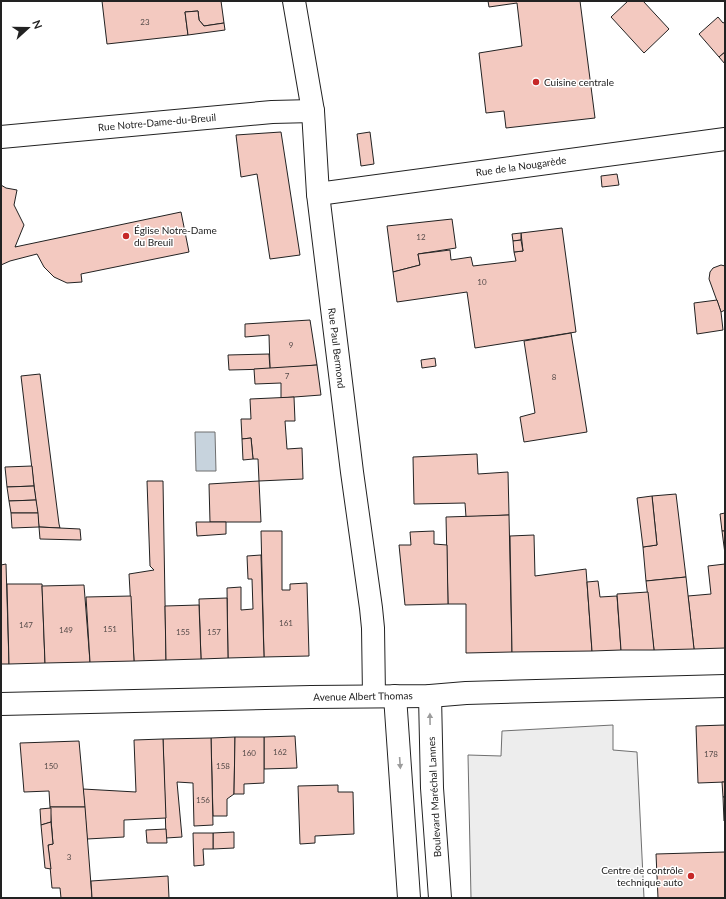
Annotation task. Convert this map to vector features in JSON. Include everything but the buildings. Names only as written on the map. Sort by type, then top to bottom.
[{"type":"street","name":"Rue Paul Bermond","points":[[300,3],[313,111],[318,194],[372,621],[385,696]]},
{"type":"street","name":"Rue Notre-Dame-du-Breuil","points":[[1,137],[272,112],[313,111]]},
{"type":"street","name":"Rue de la Nougarède","points":[[318,194],[725,139]]},
{"type":"street","name":"Avenue Albert Thomas","points":[[1,704],[430,696],[654,687],[725,686]]},
{"type":"street","points":[[385,696],[409,898]]},
{"type":"street","name":"Boulevard Maréchal Lannes","points":[[430,696],[432,788],[440,898]]},
{"type":"shaded area","points":[[195,432],[215,432],[216,471],[196,471]]},
{"type":"shaded area","points":[[613,725],[613,750],[637,752],[644,898],[471,898],[468,755],[501,756],[502,731]]},
{"type":"place","name":"Cuisine centrale","points":[[536,82]]},
{"type":"place","name":"Église Notre-Dame du Breuil","points":[[126,236]]},
{"type":"place","name":"Centre de contrôle technique auto","points":[[691,876]]}]
